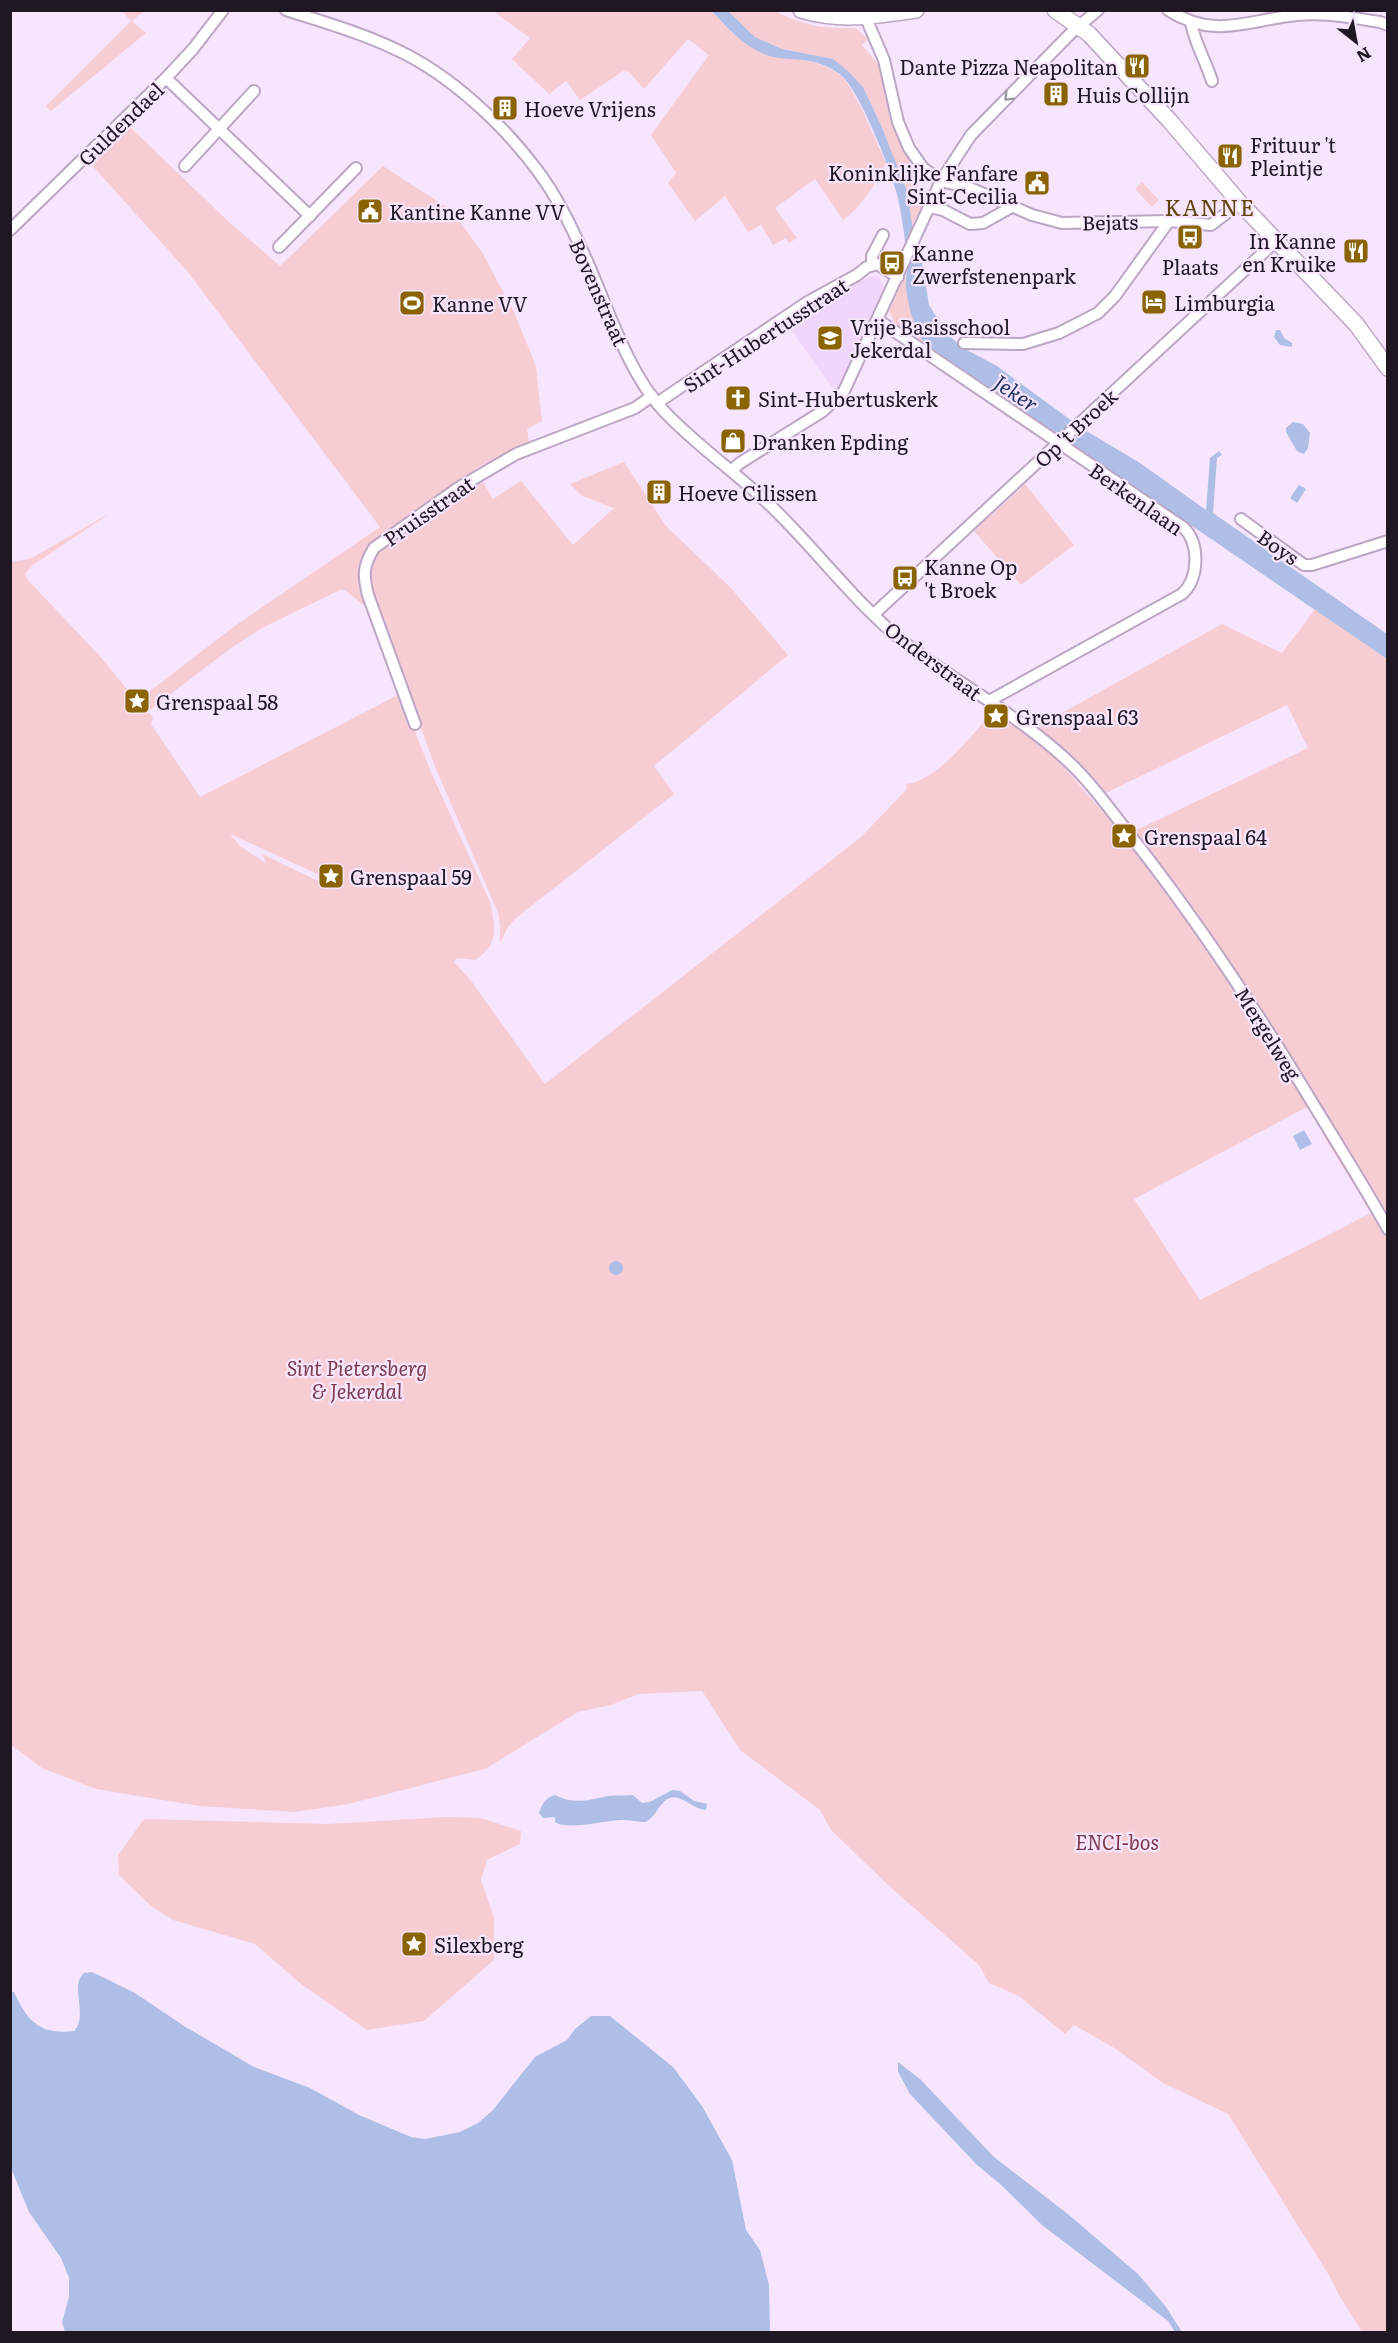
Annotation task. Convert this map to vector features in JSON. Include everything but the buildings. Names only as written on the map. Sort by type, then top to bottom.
[{"type":"main road","points":[[801,10],[840,18],[866,18],[916,10]]},
{"type":"main road","points":[[1055,10],[1079,25],[1169,120],[1240,203],[1356,324],[1388,368]]},
{"type":"street","name":"Guldendael","points":[[10,230],[166,78],[193,49],[223,10]]},
{"type":"street","name":"Bovenstraat","points":[[286,10],[360,34],[399,51],[429,68],[453,84],[513,142],[539,172],[555,198],[583,253],[632,362],[654,400],[677,424],[732,470]]},
{"type":"street","points":[[732,470],[740,462],[834,403],[851,380],[941,181],[971,135],[1079,25],[1098,10]]},
{"type":"street","points":[[1168,10],[1191,23],[1204,27],[1320,14],[1388,25]]},
{"type":"street","points":[[866,18],[884,60],[898,122],[909,148],[923,168],[941,181]]},
{"type":"street","points":[[1191,23],[1195,41],[1212,81]]},
{"type":"street","points":[[166,78],[310,216]]},
{"type":"street","points":[[185,166],[255,91]]},
{"type":"street","points":[[279,247],[356,168]]},
{"type":"street","name":"Bejats","points":[[941,181],[970,188],[1010,208],[1062,223],[1169,221],[1211,225],[1240,203]]},
{"type":"street","points":[[929,207],[943,210],[970,224],[983,223],[1010,208]]},
{"type":"street","points":[[964,343],[1023,344],[1059,333],[1098,313],[1114,296],[1169,221]]},
{"type":"street","points":[[883,235],[872,256],[872,264],[877,264],[898,277]]},
{"type":"street","name":"Op 't Broek","points":[[874,614],[1276,240]]},
{"type":"street","name":"Sint-Hubertusstraat","points":[[654,400],[806,303],[872,264]]},
{"type":"street","name":"Berkenlaan","points":[[878,320],[1060,441],[1184,528],[1193,540],[1194,576],[1192,583],[1182,594],[989,701]]},
{"type":"street","name":"Pruisstraat","points":[[415,724],[364,580],[366,561],[374,548],[458,488],[516,454],[654,400]]},
{"type":"street","name":"Onderstraat","points":[[732,470],[773,508],[900,639],[1039,737],[1071,764],[1101,797],[1138,845]]},
{"type":"street","name":"Boys","points":[[1241,519],[1304,565],[1312,565],[1388,541]]},
{"type":"street","name":"Mergelweg","points":[[1138,845],[1187,908],[1237,983],[1388,1229]]},
{"type":"shaded area","name":"Vrije Basisschool Jekerdal","points":[[878,276],[884,288],[844,378],[835,391],[786,323],[827,298],[869,277]]},
{"type":"green space","points":[[122,11],[144,11],[132,21],[146,33],[51,111],[46,106],[131,21]]},
{"type":"green space","points":[[493,11],[712,11],[733,34],[797,59],[818,63],[845,79],[862,109],[886,163],[862,202],[843,220],[815,179],[775,208],[797,238],[789,243],[786,238],[773,245],[761,225],[748,232],[725,196],[695,221],[668,183],[676,173],[651,135],[709,55],[688,39],[644,89],[629,72],[623,71],[580,100],[566,81],[549,94],[512,59],[530,38]]},
{"type":"green space","points":[[728,11],[774,11],[816,26],[856,28],[868,39],[862,45],[883,70],[900,136],[917,174],[921,208],[912,225],[907,191],[863,87],[833,59],[782,49],[755,37]]},
{"type":"green space","name":"Sint Pietersberg & Jekerdal","points":[[129,126],[229,222],[280,266],[383,166],[451,210],[482,252],[514,312],[536,366],[542,421],[527,429],[529,442],[475,469],[493,499],[521,481],[573,545],[614,508],[582,496],[570,484],[624,462],[666,526],[731,588],[788,655],[654,766],[674,794],[516,918],[508,927],[500,943],[498,913],[436,769],[394,654],[372,612],[345,590],[340,590],[264,627],[231,648],[147,712],[153,717],[151,724],[200,797],[400,694],[431,772],[490,902],[494,935],[489,948],[475,960],[457,958],[454,962],[472,982],[545,1084],[861,837],[907,789],[906,784],[918,781],[942,765],[994,710],[1005,717],[1003,720],[1047,748],[1124,836],[1308,748],[1287,705],[1104,794],[1073,759],[1037,730],[1042,724],[1222,624],[1282,653],[1316,608],[1387,659],[1387,2332],[1362,2332],[1228,2114],[1163,2083],[1116,2049],[1074,2025],[1065,2034],[1019,1996],[989,1983],[979,1965],[888,1885],[831,1830],[820,1810],[740,1750],[702,1691],[639,1694],[611,1705],[578,1712],[485,1769],[348,1804],[295,1812],[199,1806],[96,1789],[42,1768],[11,1745],[10,562],[30,559],[112,512],[33,565],[25,574],[28,580],[98,654],[137,701],[236,625],[380,527],[187,271],[90,163]],"holes":[[[230,834],[326,878],[318,881],[262,854],[267,864],[240,846]],[[1309,1106],[1326,1140],[1371,1213],[1200,1300],[1134,1199]]]},
{"type":"green space","points":[[1142,182],[1159,200],[1152,207],[1135,189]]},
{"type":"green space","points":[[905,276],[916,331],[924,343],[896,326],[889,311]]},
{"type":"green space","points":[[1025,484],[1074,545],[1021,585],[974,531]]},
{"type":"green space","points":[[446,1817],[481,1818],[521,1831],[520,1844],[487,1860],[481,1880],[494,1917],[494,1960],[424,2021],[367,2030],[301,1984],[255,1944],[173,1920],[151,1906],[119,1875],[118,1855],[144,1819],[328,1824]]},
{"type":"water","name":"Jeker","points":[[712,11],[728,11],[755,37],[782,49],[833,59],[863,87],[907,191],[918,263],[922,263],[929,305],[948,335],[965,349],[997,366],[1083,429],[1140,463],[1206,510],[1210,458],[1219,451],[1222,455],[1217,458],[1213,513],[1387,634],[1387,659],[924,343],[912,317],[907,296],[908,268],[896,191],[874,133],[852,89],[840,74],[821,64],[807,60],[773,57],[755,50],[732,32]]},
{"type":"water","points":[[1276,330],[1280,330],[1284,338],[1292,343],[1292,347],[1280,345],[1274,337]]},
{"type":"water","points":[[1293,422],[1303,424],[1310,433],[1308,448],[1304,454],[1297,451],[1286,432],[1286,428]]},
{"type":"water","points":[[1299,485],[1306,489],[1297,503],[1290,498]]},
{"type":"water","points":[[1304,1130],[1312,1144],[1300,1150],[1293,1136]]},
{"type":"water","points":[[616,1261],[621,1263],[623,1268],[621,1273],[616,1275],[611,1273],[609,1268],[611,1263]]},
{"type":"water","points":[[672,1790],[680,1791],[694,1801],[707,1804],[706,1810],[675,1797],[666,1800],[646,1822],[622,1820],[569,1825],[555,1822],[555,1817],[543,1818],[539,1813],[544,1802],[555,1795],[575,1801],[633,1795],[642,1803],[650,1802]]},
{"type":"water","points":[[92,1972],[135,1993],[184,2026],[254,2067],[310,2088],[359,2115],[411,2137],[425,2139],[460,2132],[478,2123],[493,2110],[535,2057],[567,2040],[575,2029],[591,2016],[610,2016],[673,2067],[702,2106],[732,2160],[746,2230],[760,2250],[769,2285],[770,2332],[65,2332],[62,2322],[69,2297],[69,2278],[61,2258],[29,2212],[11,2168],[11,1992],[14,1992],[30,2019],[36,2024],[52,2031],[74,2031],[80,2017],[78,1985],[84,1973]]},
{"type":"water","points":[[898,2062],[920,2079],[994,2157],[1069,2215],[1138,2274],[1166,2307],[1182,2332],[1175,2332],[1168,2321],[1042,2225],[977,2165],[910,2094],[898,2072]]},
{"type":"place","name":"Dante Pizza Neapolitan","points":[[1137,66]]},
{"type":"place","name":"Huis Collijn","points":[[1056,94]]},
{"type":"place","name":"Hoeve Vrijens","points":[[505,108]]},
{"type":"place","name":"Frituur 't Pleintje","points":[[1230,156]]},
{"type":"place","name":"Koninklijke Fanfare Sint-Cecilia","points":[[1037,183]]},
{"type":"place","name":"Kantine Kanne VV","points":[[370,211]]},
{"type":"place","name":"Plaats","points":[[1190,237]]},
{"type":"place","name":"In Kanne en Kruike","points":[[1356,251]]},
{"type":"place","name":"Kanne Zwerfstenenpark","points":[[892,263]]},
{"type":"place","name":"Limburgia","points":[[1154,302]]},
{"type":"place","name":"Kanne VV","points":[[412,303]]},
{"type":"place","name":"Vrije Basisschool Jekerdal","points":[[830,338]]},
{"type":"place","name":"Sint-Hubertuskerk","points":[[738,398]]},
{"type":"place","name":"Dranken Epding","points":[[733,441]]},
{"type":"place","name":"Hoeve Cilissen","points":[[659,492]]},
{"type":"place","name":"Kanne Op 't Broek","points":[[905,578]]},
{"type":"place","name":"Grenspaal 58","points":[[137,701]]},
{"type":"place","name":"Grenspaal 63","points":[[996,716]]},
{"type":"place","name":"Grenspaal 64","points":[[1124,836]]},
{"type":"place","name":"Grenspaal 59","points":[[331,876]]},
{"type":"place","name":"Silexberg","points":[[414,1944]]},
{"type":"district","name":"KANNE","points":[[1210,206]]},
{"type":"park label","name":"ENCI-bos","points":[[1117,1841]]}]
